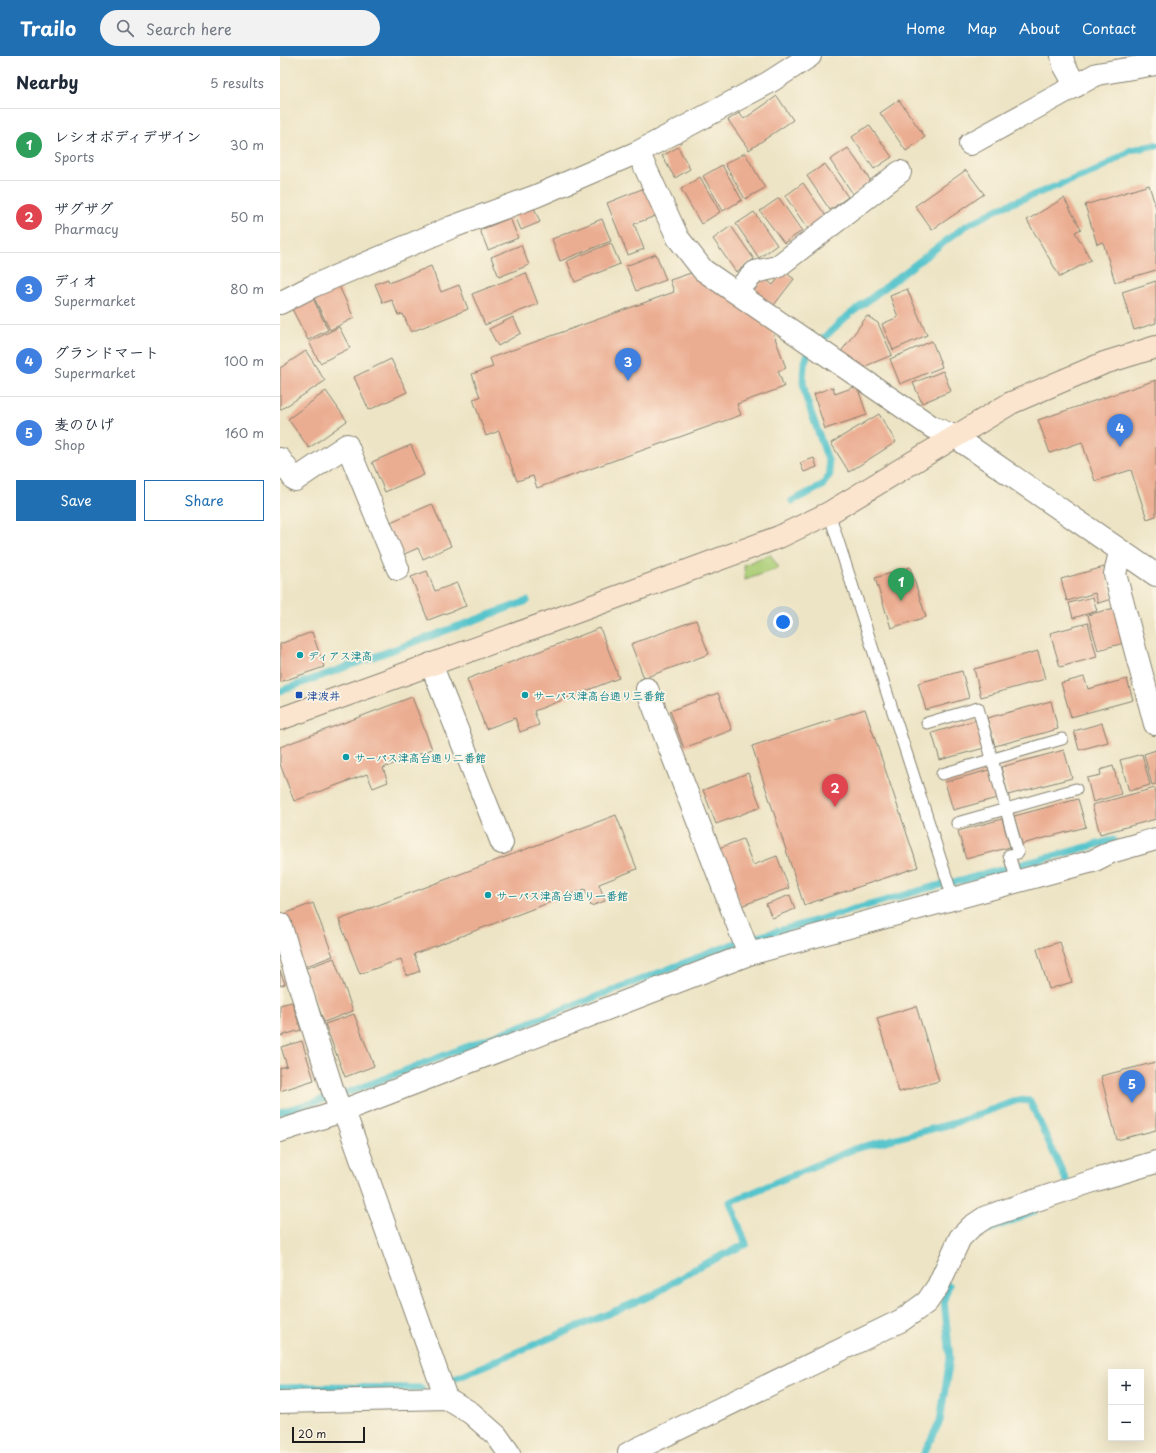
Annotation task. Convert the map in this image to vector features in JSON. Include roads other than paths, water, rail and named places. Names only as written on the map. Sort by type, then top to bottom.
[{"type":"street","points":[[280,303],[313,286],[444,230],[536,196],[638,152],[768,83],[810,56]]},
{"type":"street","points":[[1062,56],[1064,65],[1076,86]]},
{"type":"street","points":[[970,144],[1097,74],[1156,64]]},
{"type":"street","points":[[638,152],[678,238],[703,270],[932,427],[954,436],[1156,576]]},
{"type":"street","points":[[736,292],[755,272],[777,267],[900,172]]},
{"type":"street","points":[[280,718],[550,622],[779,537],[829,513],[954,436],[1011,403],[1104,363],[1156,347]]},
{"type":"street","points":[[280,459],[295,480],[347,445],[398,569]]},
{"type":"street","points":[[1120,552],[1114,574],[1155,724]]},
{"type":"street","points":[[431,664],[502,843]]},
{"type":"street","points":[[647,689],[745,945]]},
{"type":"street","points":[[280,1131],[337,1101],[745,945],[1014,872],[1093,861],[1111,852],[1156,839]]},
{"type":"street","points":[[280,924],[337,1101],[348,1122],[446,1398]]},
{"type":"street","points":[[629,1453],[902,1320],[928,1302],[938,1286],[960,1238],[971,1227],[986,1217],[1096,1180],[1156,1162]]},
{"type":"street","points":[[280,1402],[446,1398],[472,1412],[497,1436],[510,1453]]},
{"type":"lane","points":[[829,513],[950,889]]},
{"type":"lane","points":[[927,723],[978,708],[1018,853],[1009,855],[1014,872]]},
{"type":"lane","points":[[942,774],[1062,739]]},
{"type":"lane","points":[[957,823],[1076,789]]},
{"type":"waterway","points":[[792,501],[822,486],[830,474],[828,460],[806,398],[803,382],[804,365],[808,353],[845,318],[964,227],[1002,207],[1098,170],[1131,150],[1156,145]]},
{"type":"waterway","points":[[280,691],[527,601]]},
{"type":"waterway","points":[[280,1112],[352,1091],[733,944],[932,887],[1113,840]]},
{"type":"waterway","points":[[450,1380],[653,1295],[698,1267],[746,1244],[730,1202],[854,1149],[955,1123],[1018,1100],[1030,1101],[1066,1180]]},
{"type":"waterway","points":[[976,1235],[1034,1212]]},
{"type":"waterway","points":[[924,1453],[940,1421],[950,1358],[944,1300],[949,1285]]},
{"type":"waterway","points":[[280,1388],[422,1388]]},
{"type":"place","name":"ディオ","points":[[628,381]]},
{"type":"place","name":"グランドマート","points":[[1120,447]]},
{"type":"place","name":"レシオボディデザイン","points":[[901,601]]},
{"type":"place","name":"ディアス津高","points":[[300,655]]},
{"type":"place","name":"津波井","points":[[299,695]]},
{"type":"place","name":"サーパス津高台通り三番館","points":[[525,695]]},
{"type":"place","name":"サーパス津高台通り二番館","points":[[346,757]]},
{"type":"place","name":"ザグザグ","points":[[835,807]]},
{"type":"place","name":"サーパス津高台通り一番館","points":[[488,895]]},
{"type":"place","name":"麦のひげ","points":[[1132,1103]]}]
